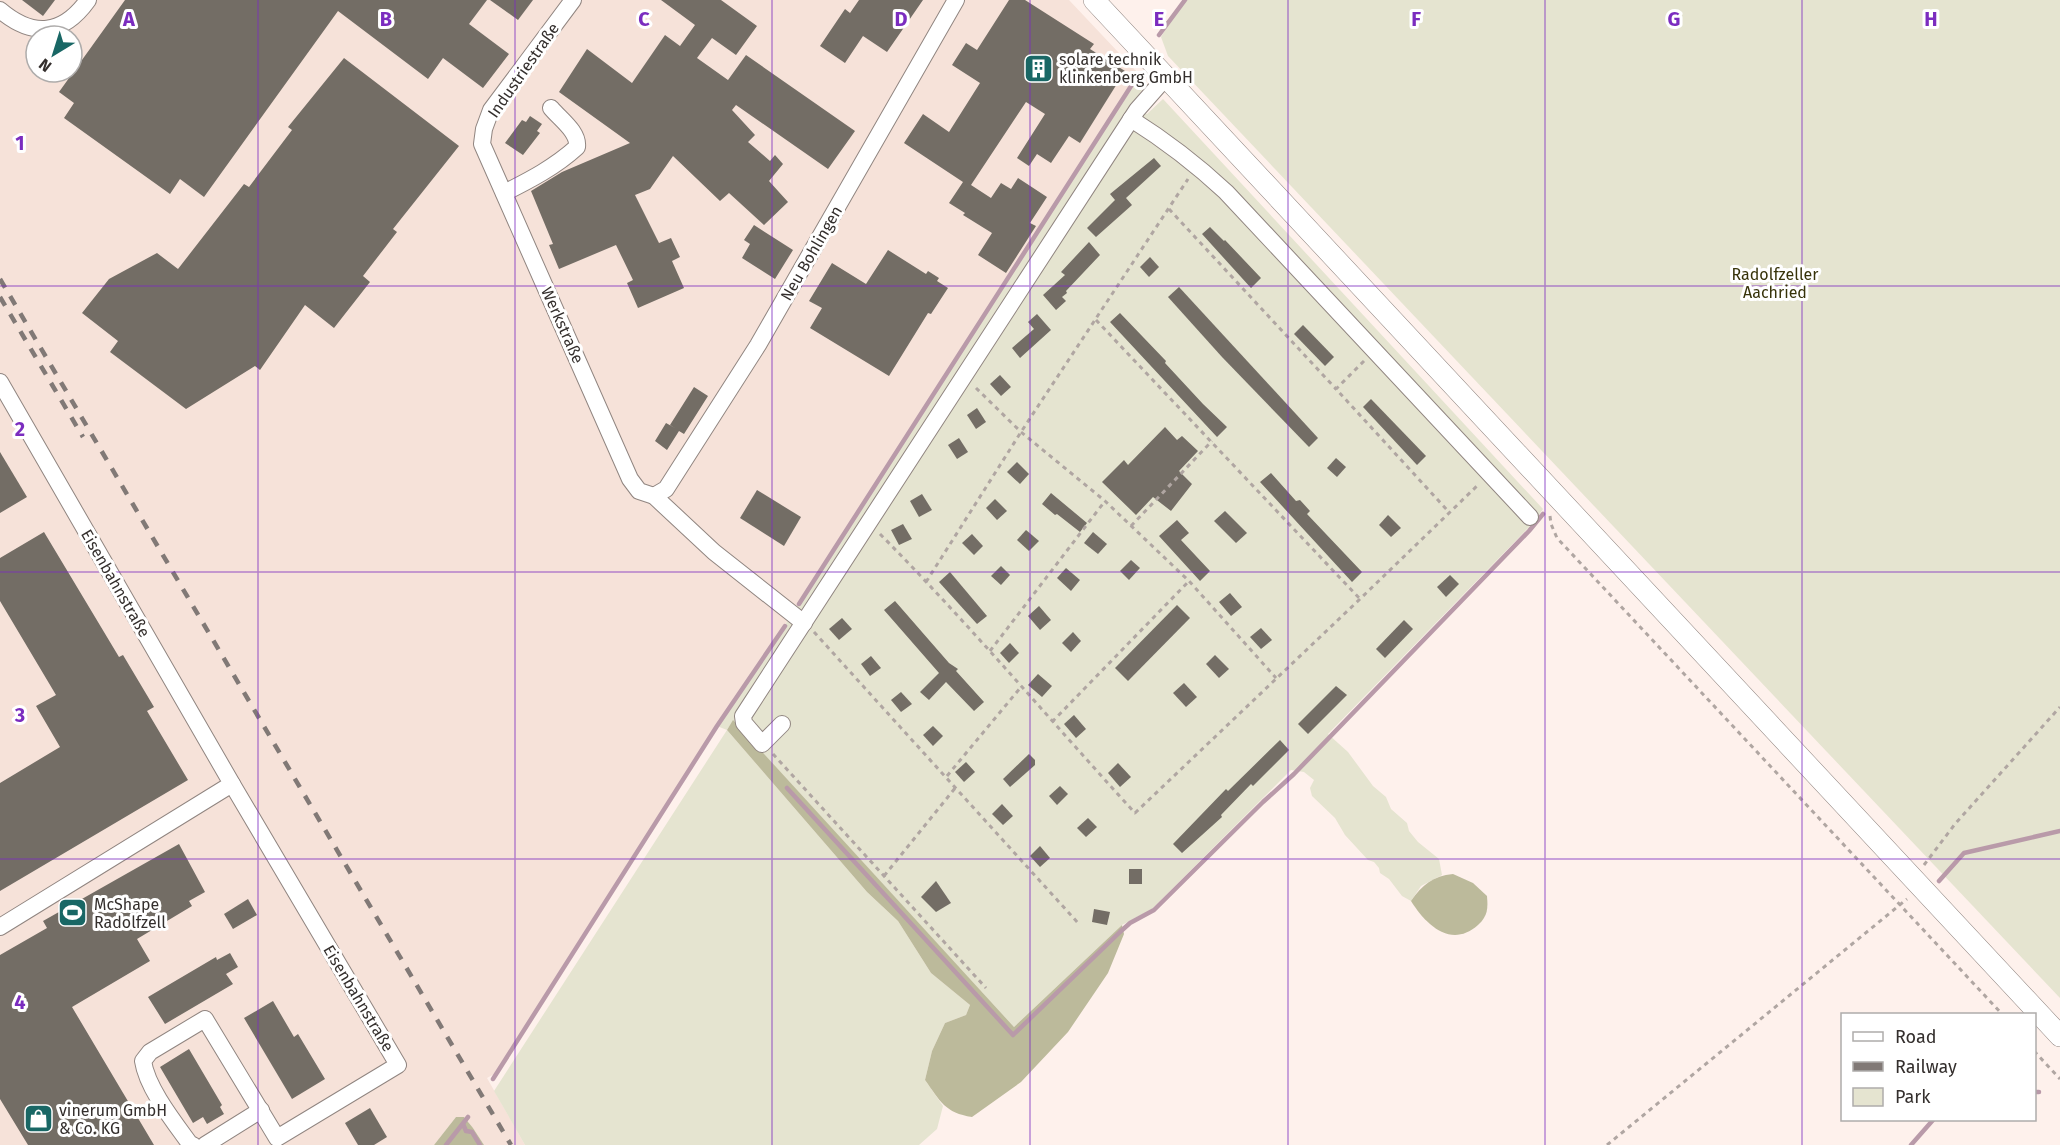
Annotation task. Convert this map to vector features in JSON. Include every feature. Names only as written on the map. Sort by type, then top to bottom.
[{"type":"main road","points":[[1094,0],[2060,1036]]},
{"type":"street","points":[[0,10],[13,21],[28,28],[47,28],[59,26],[78,14],[88,0]]},
{"type":"street","name":"Industriestraße","points":[[482,144],[490,110],[573,0]]},
{"type":"street","name":"Neu Bohlingen","points":[[654,496],[666,489],[758,345],[956,0]]},
{"type":"street","points":[[782,724],[762,744],[744,723],[743,716],[1131,119],[1156,86],[1166,77]]},
{"type":"street","points":[[504,193],[561,162],[577,147],[578,141],[575,134],[551,108]]},
{"type":"street","points":[[1131,119],[1163,138],[1226,192],[1530,518]]},
{"type":"street","name":"Werkstraße","points":[[482,144],[630,479],[639,491],[654,496],[714,552],[804,623]]},
{"type":"street","name":"Eisenbahnstraße","points":[[0,382],[232,784],[398,1065],[343,1097],[280,1141]]},
{"type":"street","points":[[0,927],[232,784]]},
{"type":"street","points":[[193,1145],[190,1144],[155,1090],[144,1071],[142,1061],[150,1052],[204,1019],[280,1141]]},
{"type":"street","points":[[205,1145],[261,1110]]},
{"type":"path","points":[[926,582],[1196,164]]},
{"type":"path","points":[[1169,209],[1449,511]]},
{"type":"path","points":[[1096,320],[1360,599]]},
{"type":"path","points":[[1336,389],[1374,351]]},
{"type":"path","points":[[963,379],[977,388],[1021,432],[1105,501],[1189,581],[1276,678]]},
{"type":"path","points":[[1131,526],[1212,441]]},
{"type":"path","points":[[868,525],[881,535],[990,651],[1135,813],[1489,474]]},
{"type":"path","points":[[990,651],[1105,501]]},
{"type":"path","points":[[1052,722],[1189,581]]},
{"type":"path","points":[[804,623],[947,776],[1079,924]]},
{"type":"path","points":[[947,776],[1021,687]]},
{"type":"path","points":[[1914,878],[1955,824],[2060,707]]},
{"type":"path","points":[[762,744],[986,988]]},
{"type":"path","points":[[884,876],[956,787]]},
{"type":"path","points":[[1607,1145],[1901,904]]},
{"type":"path","points":[[2036,1053],[2060,1079]]},
{"type":"shaded area","points":[[0,0],[1069,0],[1135,70],[1133,83],[799,604],[717,726],[496,1073],[487,1078],[525,1145],[484,1145],[464,1117],[456,1117],[434,1145],[0,1145]]},
{"type":"shaded area","points":[[733,720],[1014,1027],[1122,925],[1124,934],[1108,973],[1068,1032],[1021,1082],[972,1117],[949,1109],[939,1100],[925,1080],[932,1051],[945,1023],[966,1015],[970,1005],[931,973],[898,921],[867,892],[727,730]]},
{"type":"shaded area","points":[[1453,874],[1473,883],[1487,896],[1484,918],[1468,932],[1458,935],[1440,931],[1424,918],[1411,901],[1429,882]]},
{"type":"shaded area","points":[[456,1117],[464,1117],[484,1145],[434,1145]]},
{"type":"green space","name":"Radolfzeller Aachried","points":[[1184,0],[2060,0],[2060,998],[1168,56],[1161,37]]},
{"type":"green space","points":[[1135,70],[1147,82],[1131,107],[1147,114],[1163,99],[1543,509],[1534,522],[1328,734],[1348,752],[1373,786],[1386,797],[1391,809],[1407,823],[1409,831],[1418,842],[1439,859],[1442,875],[1421,886],[1411,901],[1402,896],[1389,879],[1380,873],[1374,862],[1368,860],[1345,835],[1335,818],[1312,796],[1310,788],[1314,780],[1304,772],[1291,770],[1152,909],[1122,925],[1014,1027],[733,721],[727,730],[717,726],[799,604],[1133,83]]},
{"type":"green space","points":[[727,730],[867,892],[898,921],[931,973],[970,1005],[966,1015],[945,1023],[932,1051],[925,1080],[943,1106],[937,1129],[919,1145],[525,1145],[494,1091]]},
{"type":"building","points":[[22,0],[55,0],[43,16]]},
{"type":"building","points":[[125,0],[487,0],[469,24],[509,54],[483,88],[443,58],[428,79],[338,11],[204,197],[180,179],[170,194],[64,118],[74,103],[59,92],[65,84],[84,84],[84,57]]},
{"type":"building","points":[[490,0],[533,0],[518,20]]},
{"type":"building","points":[[661,0],[721,0],[757,26],[736,55],[712,38],[697,58],[728,80],[746,55],[855,131],[828,169],[736,105],[732,110],[755,135],[748,142],[770,161],[775,155],[783,164],[769,181],[788,202],[764,225],[729,193],[720,201],[673,156],[650,189],[635,195],[659,243],[671,238],[680,257],[672,261],[684,288],[638,308],[627,283],[633,280],[616,245],[559,269],[549,245],[553,244],[531,191],[562,172],[630,143],[559,92],[587,49],[632,83],[665,35],[680,46],[695,25]]},
{"type":"building","points":[[859,0],[923,0],[887,52],[863,36],[845,63],[820,46],[845,9],[850,13]]},
{"type":"building","points":[[1009,0],[1025,0],[1094,44],[1090,49],[1125,71],[1080,143],[1069,136],[1051,163],[1037,154],[1029,166],[1017,158],[1045,114],[1026,102],[971,185],[991,198],[1001,183],[1011,189],[1018,178],[1047,197],[1030,223],[1036,226],[1006,273],[978,255],[992,233],[963,215],[965,213],[949,203],[963,182],[904,143],[923,114],[949,132],[980,83],[952,65],[966,43],[977,50]]},
{"type":"building","points":[[344,58],[459,146],[393,229],[397,232],[363,276],[370,282],[334,328],[305,305],[260,370],[255,366],[186,409],[110,352],[118,341],[82,313],[109,279],[157,253],[178,269],[244,184],[249,187],[292,130],[288,127]]},
{"type":"building","points":[[530,116],[542,124],[537,131],[540,133],[523,155],[505,143],[522,120],[526,122]]},
{"type":"building","points":[[1154,158],[1161,166],[1126,198],[1132,205],[1096,237],[1087,228],[1115,200],[1110,194]]},
{"type":"building","points":[[754,225],[793,250],[775,279],[742,258],[750,244],[744,240]]},
{"type":"building","points":[[1210,227],[1261,278],[1251,288],[1202,234]]},
{"type":"building","points":[[1089,242],[1100,255],[1066,291],[1067,293],[1062,297],[1066,301],[1056,310],[1043,295],[1065,275],[1061,272]]},
{"type":"building","points":[[888,250],[926,274],[928,271],[948,288],[931,314],[928,313],[889,376],[810,328],[822,308],[809,301],[832,263],[866,284]]},
{"type":"building","points":[[1150,257],[1159,267],[1149,277],[1140,267]]},
{"type":"building","points":[[1179,287],[1318,438],[1309,447],[1168,297]]},
{"type":"building","points":[[1120,313],[1227,427],[1217,437],[1110,322]]},
{"type":"building","points":[[1037,314],[1051,330],[1020,358],[1012,348],[1034,329],[1028,322]]},
{"type":"building","points":[[1303,325],[1334,357],[1325,366],[1294,334]]},
{"type":"building","points":[[1000,375],[1011,387],[1001,396],[990,384]]},
{"type":"building","points":[[694,387],[708,396],[684,434],[679,431],[667,450],[655,441],[666,423],[675,428],[670,425]]},
{"type":"building","points":[[1371,399],[1426,456],[1417,465],[1363,407]]},
{"type":"building","points":[[977,408],[986,422],[976,429],[967,415]]},
{"type":"building","points":[[1165,427],[1177,440],[1182,436],[1198,451],[1179,471],[1192,484],[1171,511],[1153,497],[1136,515],[1102,482],[1124,460],[1128,465]]},
{"type":"building","points":[[959,438],[968,452],[957,459],[948,445]]},
{"type":"building","points":[[0,452],[27,497],[0,513]]},
{"type":"building","points":[[1336,458],[1346,467],[1337,477],[1327,468]]},
{"type":"building","points":[[1017,462],[1029,474],[1020,484],[1007,472]]},
{"type":"building","points":[[1271,473],[1296,501],[1300,500],[1310,511],[1307,514],[1362,572],[1352,582],[1260,482]]},
{"type":"building","points":[[757,490],[801,517],[784,546],[740,518]]},
{"type":"building","points":[[1051,493],[1087,523],[1080,532],[1042,504]]},
{"type":"building","points":[[922,494],[932,510],[919,517],[910,501]]},
{"type":"building","points":[[995,499],[1007,511],[997,520],[986,508]]},
{"type":"building","points":[[1225,511],[1247,533],[1236,543],[1214,521]]},
{"type":"building","points":[[1388,515],[1401,528],[1391,537],[1379,525]]},
{"type":"building","points":[[1177,520],[1189,533],[1181,540],[1210,571],[1200,581],[1159,536]]},
{"type":"building","points":[[903,524],[912,539],[899,545],[891,530]]},
{"type":"building","points":[[1026,530],[1039,541],[1029,551],[1017,540]]},
{"type":"building","points":[[44,532],[119,657],[123,655],[154,707],[147,711],[188,780],[0,891],[0,783],[60,747],[36,706],[56,695],[0,601],[0,558]]},
{"type":"building","points":[[1093,532],[1107,544],[1098,554],[1084,543]]},
{"type":"building","points":[[972,534],[983,546],[974,555],[962,543]]},
{"type":"building","points":[[1131,560],[1140,568],[1129,580],[1120,571]]},
{"type":"building","points":[[1001,566],[1010,575],[1001,585],[991,576]]},
{"type":"building","points":[[1066,568],[1080,580],[1071,591],[1057,578]]},
{"type":"building","points":[[950,572],[987,616],[977,624],[939,582]]},
{"type":"building","points":[[1450,575],[1459,584],[1446,597],[1437,587]]},
{"type":"building","points":[[1230,593],[1242,607],[1231,616],[1219,602]]},
{"type":"building","points":[[895,601],[949,663],[958,669],[956,671],[984,702],[974,711],[946,682],[929,700],[920,692],[939,673],[884,610]]},
{"type":"building","points":[[1177,605],[1190,618],[1128,681],[1115,668]]},
{"type":"building","points":[[1039,606],[1051,620],[1040,630],[1028,616]]},
{"type":"building","points":[[842,618],[852,629],[839,640],[829,629]]},
{"type":"building","points":[[1404,620],[1413,629],[1385,658],[1376,649]]},
{"type":"building","points":[[1261,628],[1272,640],[1261,649],[1250,637]]},
{"type":"building","points":[[1073,632],[1081,641],[1071,652],[1062,643]]},
{"type":"building","points":[[1010,643],[1019,653],[1009,663],[1000,653]]},
{"type":"building","points":[[1215,655],[1229,669],[1219,678],[1206,664]]},
{"type":"building","points":[[871,656],[881,668],[870,676],[861,664]]},
{"type":"building","points":[[1038,674],[1052,686],[1042,697],[1028,685]]},
{"type":"building","points":[[1184,683],[1197,697],[1186,707],[1173,693]]},
{"type":"building","points":[[1336,686],[1347,695],[1308,734],[1298,724]]},
{"type":"building","points":[[901,692],[912,704],[901,712],[891,700]]},
{"type":"building","points":[[1074,715],[1086,729],[1076,738],[1064,724]]},
{"type":"building","points":[[933,726],[943,736],[933,746],[923,735]]},
{"type":"building","points":[[1280,740],[1289,750],[1253,786],[1251,784],[1221,815],[1222,817],[1182,853],[1173,844],[1226,789],[1228,791]]},
{"type":"building","points":[[1029,754],[1035,760],[1035,765],[1010,787],[1003,779]]},
{"type":"building","points":[[966,762],[975,772],[964,782],[955,772]]},
{"type":"building","points":[[1118,763],[1131,777],[1120,787],[1108,773]]},
{"type":"building","points":[[1060,786],[1068,794],[1057,805],[1049,796]]},
{"type":"building","points":[[1002,804],[1013,816],[1003,825],[992,814]]},
{"type":"building","points":[[1088,818],[1097,827],[1086,837],[1077,828]]},
{"type":"building","points":[[179,844],[205,892],[189,901],[192,906],[137,939],[150,961],[72,1007],[154,1145],[28,1145],[0,1099],[0,955],[47,928],[43,921]]},
{"type":"building","points":[[1040,846],[1050,858],[1040,867],[1030,856]]},
{"type":"building","points":[[1129,869],[1142,869],[1142,884],[1129,884]]},
{"type":"building","points":[[936,881],[951,903],[936,912],[921,897]]},
{"type":"building","points":[[248,899],[257,915],[233,929],[224,914]]},
{"type":"building","points":[[1094,909],[1110,912],[1107,925],[1092,922]]},
{"type":"building","points":[[230,953],[238,967],[226,974],[233,984],[165,1024],[148,997],[216,957],[217,960]]},
{"type":"building","points":[[273,1001],[294,1037],[298,1034],[325,1079],[292,1099],[244,1018]]},
{"type":"building","points":[[189,1049],[222,1105],[220,1107],[224,1114],[207,1124],[203,1117],[193,1123],[160,1067]]},
{"type":"building","points":[[370,1108],[387,1137],[374,1145],[358,1145],[345,1123]]},
{"type":"waterway","points":[[1159,35],[1185,0]]},
{"type":"waterway","points":[[799,604],[1133,83]]},
{"type":"waterway","points":[[787,788],[1013,1035],[1130,923],[1154,910],[1294,774],[1543,514]]},
{"type":"waterway","points":[[493,1079],[717,726],[785,626]]},
{"type":"waterway","points":[[1939,881],[1964,853],[2060,831]]},
{"type":"waterway","points":[[446,1145],[468,1117]]},
{"type":"waterway","points":[[1911,1145],[1932,1121]]},
{"type":"waterway","points":[[463,1124],[466,1131],[472,1132],[480,1145]]},
{"type":"railway","points":[[0,279],[511,1145]]},
{"type":"railway","points":[[0,297],[83,437]]},
{"type":"place","name":"solare technik klinkenberg GmbH","points":[[1038,68]]},
{"type":"place","name":"McShape Radolfzell","points":[[73,913]]},
{"type":"place","name":"vinerum GmbH & Co. KG","points":[[38,1119]]}]
